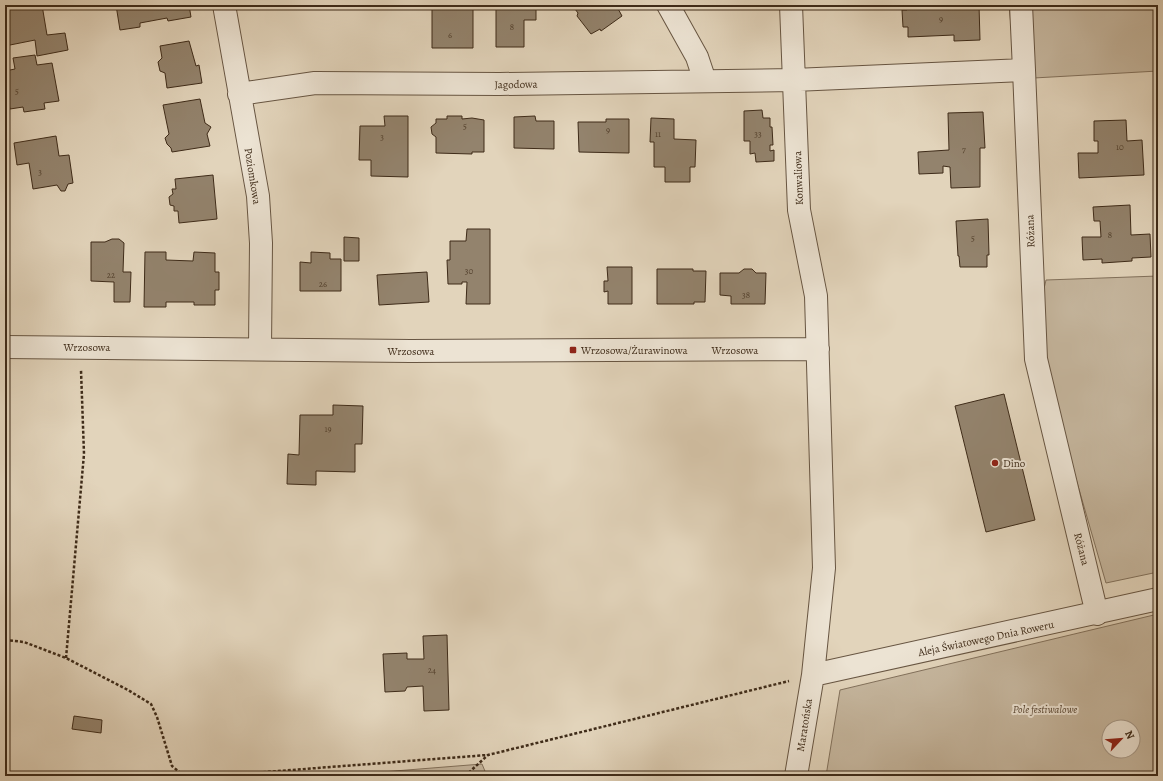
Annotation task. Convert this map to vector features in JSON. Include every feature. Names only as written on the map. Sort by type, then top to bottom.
[{"type":"street","name":"Poziomkowa","points":[[224,5],[258,196],[261,242],[260,349]]},
{"type":"street","points":[[668,5],[698,57],[705,81]]},
{"type":"street","name":"Konwaliowa","points":[[791,5],[799,210],[816,296],[818,349],[824,568],[813,675]]},
{"type":"street","name":"Różana","points":[[1021,5],[1036,359],[1097,614]]},
{"type":"street","points":[[794,80],[1024,70]]},
{"type":"street","name":"Jagodowa","points":[[239,94],[316,83],[500,84],[794,80]]},
{"type":"street","name":"Wrzosowa","points":[[5,347],[411,351],[818,349]]},
{"type":"street","name":"Aleja Światowego Dnia Roweru","points":[[813,675],[1097,614],[1158,599]]},
{"type":"street","name":"Maratońska","points":[[796,776],[813,675]]},
{"type":"path","points":[[66,658],[84,454],[80,347]]},
{"type":"path","points":[[5,640],[24,642],[66,658],[128,690],[150,704],[157,717],[172,766],[184,776]]},
{"type":"path","points":[[213,776],[488,755],[813,675]]},
{"type":"path","points":[[465,776],[488,755]]},
{"type":"green space","points":[[1009,5],[1158,5],[1158,71],[1016,79]]},
{"type":"green space","points":[[1158,276],[1158,572],[1106,583],[1034,333],[1046,280]]},
{"type":"green space","name":"Pole festiwalowe","points":[[1158,614],[1158,776],[826,776],[840,690]]},
{"type":"green space","points":[[482,764],[487,776],[332,776]]},
{"type":"building","points":[[5,5],[42,5],[47,35],[65,33],[68,50],[37,56],[35,40],[5,46]]},
{"type":"building","points":[[116,5],[189,5],[191,17],[168,21],[167,18],[140,23],[140,27],[120,30]]},
{"type":"building","points":[[496,5],[536,5],[536,20],[524,20],[524,47],[496,47]]},
{"type":"building","points":[[582,5],[616,5],[622,16],[601,31],[600,29],[591,34],[577,16],[578,13],[575,9]]},
{"type":"building","points":[[907,5],[979,5],[980,40],[954,41],[954,35],[908,37],[908,27],[903,27],[902,10],[907,10]]},
{"type":"building","points":[[432,9],[473,9],[473,48],[432,48]]},
{"type":"building","points":[[189,41],[196,66],[199,65],[202,83],[167,88],[165,73],[160,71],[158,62],[162,58],[160,46]]},
{"type":"building","points":[[35,55],[37,65],[52,63],[59,101],[44,103],[45,109],[24,112],[23,107],[10,109],[5,88],[5,71],[15,69],[13,58]]},
{"type":"building","points":[[200,99],[205,123],[211,127],[207,134],[210,146],[172,152],[165,138],[169,134],[163,105]]},
{"type":"building","points":[[762,110],[763,118],[770,118],[773,145],[770,145],[770,151],[774,150],[774,161],[756,162],[755,153],[750,154],[750,141],[744,141],[744,111]]},
{"type":"building","points":[[983,112],[985,148],[980,148],[980,187],[951,188],[950,167],[943,166],[943,173],[919,174],[918,152],[949,150],[948,113]]},
{"type":"building","points":[[384,116],[408,116],[408,177],[371,176],[371,160],[359,160],[360,126],[385,126]]},
{"type":"building","points":[[447,116],[462,116],[462,119],[472,118],[484,120],[484,152],[472,152],[472,154],[436,153],[436,137],[432,134],[431,127],[436,123],[436,119],[447,119]]},
{"type":"building","points":[[535,116],[536,121],[554,121],[554,149],[514,148],[514,117]]},
{"type":"building","points":[[651,118],[674,119],[674,139],[696,140],[695,167],[690,167],[690,182],[665,182],[665,167],[654,167],[654,142],[650,142]]},
{"type":"building","points":[[606,119],[629,119],[629,153],[579,152],[578,122],[606,122]]},
{"type":"building","points":[[1126,120],[1127,141],[1142,140],[1144,175],[1079,178],[1078,153],[1098,153],[1098,141],[1094,141],[1094,121]]},
{"type":"building","points":[[56,136],[59,156],[69,155],[73,183],[68,184],[65,191],[61,191],[57,185],[33,189],[29,163],[17,165],[14,143]]},
{"type":"building","points":[[213,175],[217,219],[179,223],[178,211],[174,211],[174,206],[170,205],[169,197],[173,194],[172,189],[176,189],[175,179]]},
{"type":"building","points":[[1130,205],[1131,235],[1150,234],[1151,257],[1132,258],[1132,261],[1102,263],[1102,259],[1083,260],[1082,237],[1101,237],[1100,221],[1094,221],[1093,207]]},
{"type":"building","points":[[988,219],[989,255],[987,255],[987,267],[960,267],[956,221]]},
{"type":"building","points":[[467,229],[490,229],[490,304],[466,304],[467,282],[462,282],[462,284],[448,284],[447,260],[450,260],[450,241],[466,241]]},
{"type":"building","points":[[344,237],[359,238],[359,261],[344,261]]},
{"type":"building","points":[[112,239],[119,239],[124,243],[123,272],[131,272],[130,302],[114,302],[114,282],[91,281],[91,242],[105,242]]},
{"type":"building","points":[[145,252],[166,252],[166,260],[193,261],[194,252],[215,253],[215,272],[219,272],[219,290],[215,290],[215,305],[194,305],[194,302],[166,302],[166,307],[144,307]]},
{"type":"building","points":[[311,252],[330,253],[330,259],[341,259],[341,291],[300,291],[300,262],[311,263]]},
{"type":"building","points":[[607,267],[632,267],[632,304],[608,304],[608,291],[604,292],[604,281],[608,281]]},
{"type":"building","points":[[657,269],[693,269],[693,271],[706,271],[705,302],[694,302],[694,304],[657,304]]},
{"type":"building","points":[[744,269],[752,269],[756,273],[766,273],[765,304],[731,304],[731,296],[720,295],[720,273],[739,273]]},
{"type":"building","points":[[427,272],[429,302],[379,305],[377,275]]},
{"type":"building","name":"Dino","points":[[1004,394],[1035,520],[986,532],[955,406]]},
{"type":"building","points":[[333,405],[363,406],[362,444],[355,444],[355,472],[316,471],[316,485],[287,484],[288,454],[299,455],[300,415],[333,415]]},
{"type":"building","points":[[447,635],[449,710],[424,711],[423,686],[407,687],[405,691],[385,692],[383,654],[407,653],[407,659],[424,659],[423,636]]},
{"type":"building","points":[[74,716],[102,720],[101,733],[72,729]]},
{"type":"place","name":"Wrzosowa/Żurawinowa","points":[[573,350]]},
{"type":"place","name":"Dino","points":[[995,463]]}]
